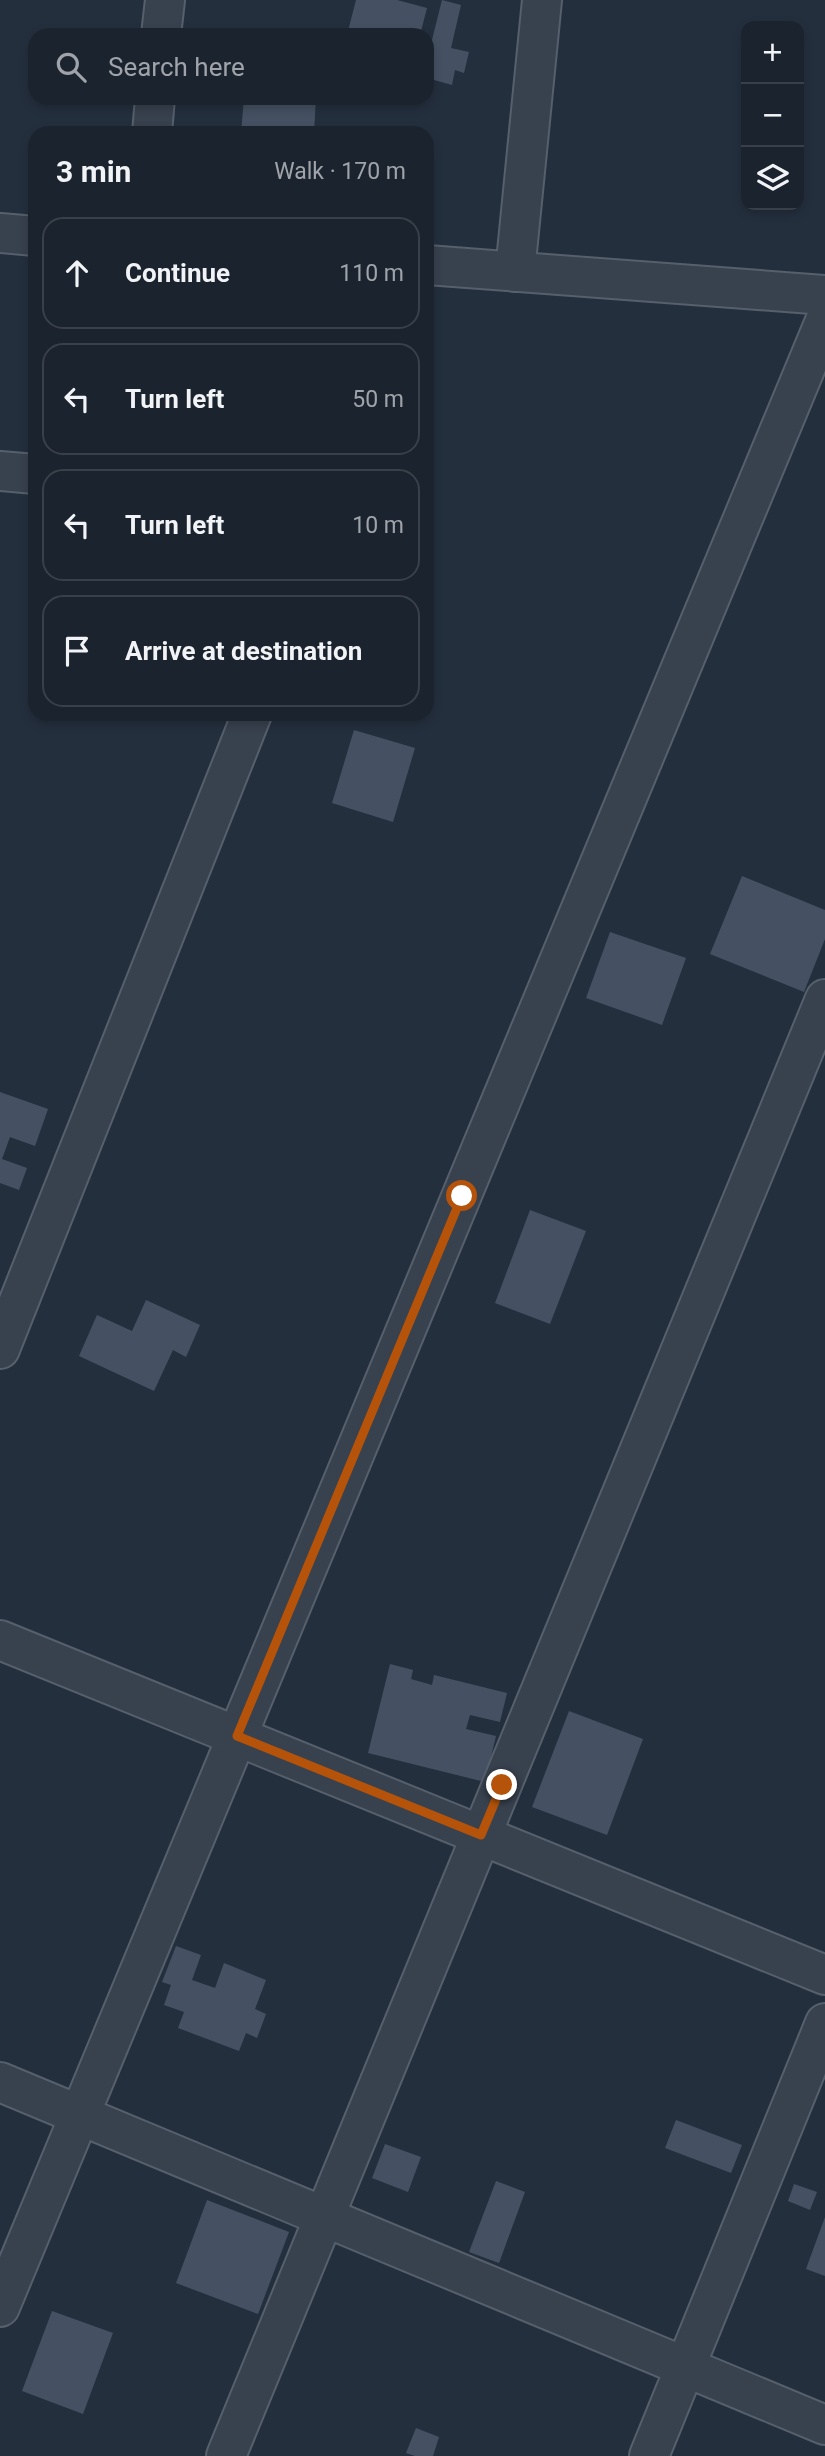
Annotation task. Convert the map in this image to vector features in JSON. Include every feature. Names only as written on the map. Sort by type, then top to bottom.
[{"type":"street","points":[[163,28],[165,0]]},
{"type":"street","points":[[515,272],[541,0]]},
{"type":"street","points":[[153,126],[154,105]]},
{"type":"street","points":[[0,233],[28,235]]},
{"type":"street","points":[[434,268],[825,295]]},
{"type":"street","points":[[0,2307],[825,321]]},
{"type":"street","points":[[0,471],[28,473]]},
{"type":"street","points":[[0,1349],[249,721]]},
{"type":"street","points":[[226,2456],[825,999]]},
{"type":"street","points":[[0,1640],[825,1975]]},
{"type":"street","points":[[649,2456],[825,2023]]},
{"type":"street","points":[[0,2082],[825,2425]]},
{"type":"building","points":[[356,0],[397,0],[427,8],[422,28],[349,28]]},
{"type":"building","points":[[442,0],[461,5],[451,48],[469,52],[464,73],[455,70],[452,85],[434,80],[434,32]]},
{"type":"building","points":[[243,105],[316,105],[314,126],[242,126]]},
{"type":"building","points":[[354,730],[415,748],[393,822],[332,803]]},
{"type":"building","points":[[742,876],[825,910],[825,939],[804,992],[710,954]]},
{"type":"building","points":[[610,932],[686,958],[662,1025],[586,998]]},
{"type":"building","points":[[0,1092],[48,1109],[35,1146],[10,1137],[2,1159],[27,1168],[19,1190],[0,1183]]},
{"type":"building","points":[[530,1210],[586,1231],[550,1324],[495,1303]]},
{"type":"building","points":[[146,1300],[200,1325],[186,1357],[173,1350],[154,1391],[79,1356],[97,1315],[132,1331]]},
{"type":"building","points":[[390,1664],[413,1670],[411,1679],[432,1685],[434,1675],[507,1693],[500,1722],[470,1715],[466,1729],[496,1736],[485,1782],[368,1753]]},
{"type":"building","points":[[569,1711],[643,1739],[607,1835],[532,1807]]},
{"type":"building","points":[[176,1946],[201,1955],[192,1980],[215,1988],[224,1963],[266,1980],[255,2009],[266,2014],[257,2038],[246,2033],[239,2051],[178,2028],[184,2012],[164,2005],[171,1985],[162,1982]]},
{"type":"building","points":[[676,2120],[742,2145],[731,2173],[665,2148]]},
{"type":"building","points":[[385,2144],[421,2157],[408,2192],[372,2178]]},
{"type":"building","points":[[496,2181],[525,2192],[499,2263],[469,2252]]},
{"type":"building","points":[[794,2184],[817,2192],[810,2210],[788,2201]]},
{"type":"building","points":[[207,2200],[289,2232],[258,2314],[176,2283]]},
{"type":"building","points":[[825,2217],[825,2276],[806,2269]]},
{"type":"building","points":[[52,2311],[113,2333],[83,2414],[22,2391]]},
{"type":"building","points":[[416,2428],[439,2437],[433,2456],[406,2453]]},
{"type":"route","points":[[462,1196],[237,1736],[481,1835],[502,1785]]}]
